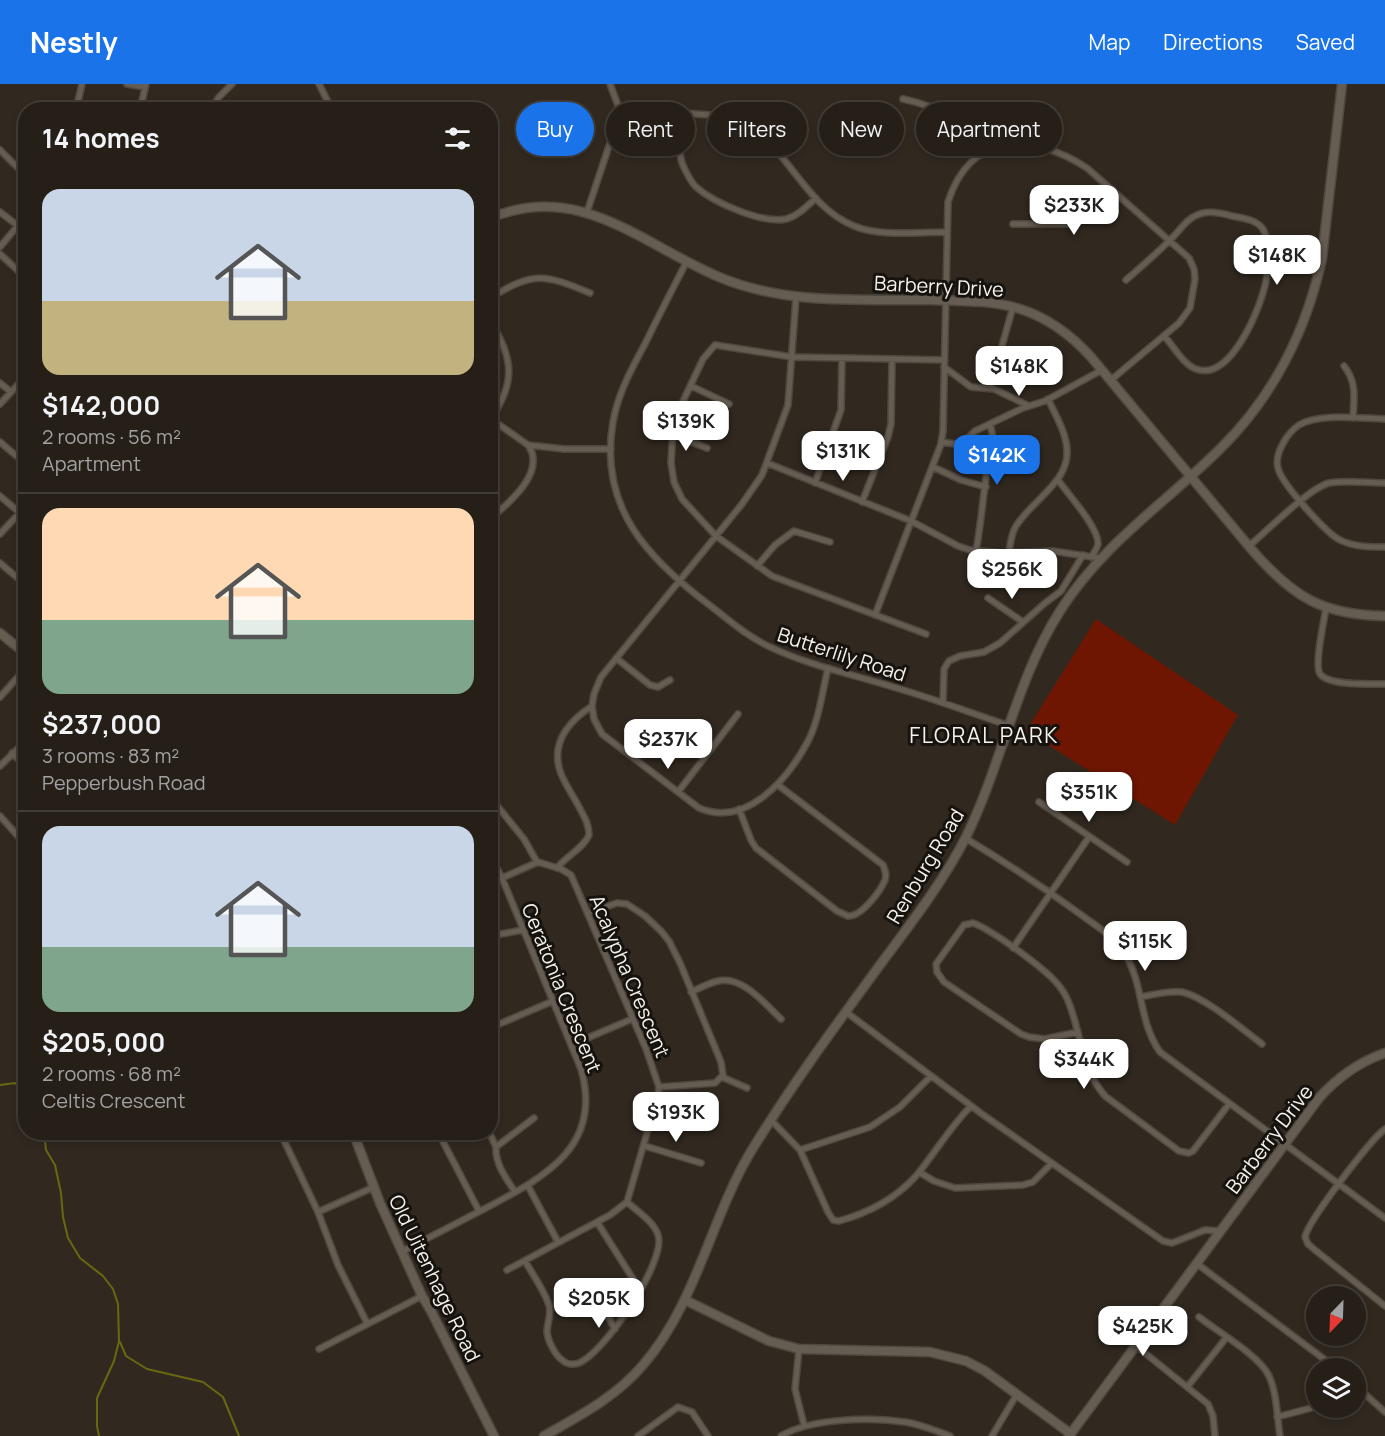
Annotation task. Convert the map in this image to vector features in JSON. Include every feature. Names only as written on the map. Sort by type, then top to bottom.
[{"type":"street","points":[[77,102],[82,84]]},
{"type":"street","points":[[127,84],[146,86],[142,102]]},
{"type":"street","points":[[216,102],[232,84]]},
{"type":"street","points":[[319,84],[328,102]]},
{"type":"street","points":[[610,84],[617,102]]},
{"type":"street","name":"Renburg Road","points":[[544,1436],[582,1415],[625,1384],[642,1368],[661,1343],[685,1300],[739,1175],[771,1120],[913,920],[965,838],[987,788],[1032,665],[1049,629],[1095,558],[1223,446],[1272,386],[1294,344],[1308,308],[1322,258],[1342,84]]},
{"type":"street","points":[[903,99],[918,102]]},
{"type":"street","points":[[695,113],[722,116],[747,123],[762,136],[816,198],[838,217],[860,228],[876,232],[947,232]]},
{"type":"street","points":[[0,150],[18,168]]},
{"type":"street","points":[[587,212],[606,155]]},
{"type":"street","points":[[681,156],[697,188],[761,219],[788,219],[816,198]]},
{"type":"street","points":[[875,615],[941,442],[948,202],[952,190],[976,156]]},
{"type":"street","points":[[1062,156],[1077,161],[1113,190],[1170,240],[1192,263],[1195,279],[1194,295],[1190,308],[1179,324],[1111,380]]},
{"type":"street","points":[[1013,224],[1075,224],[1094,212],[1113,190]]},
{"type":"street","name":"Barberry Drive","points":[[498,215],[535,207],[552,206],[587,212],[718,276],[750,288],[796,297],[980,301],[1013,307],[1046,320],[1066,333],[1102,370],[1249,546],[1287,586],[1326,608],[1353,614],[1385,616]]},
{"type":"street","points":[[0,212],[18,225],[0,247]]},
{"type":"street","points":[[1126,280],[1192,217],[1199,214],[1217,213],[1248,219],[1264,231],[1267,242],[1266,280],[1256,310],[1236,351],[1221,367],[1212,370],[1196,369],[1189,365],[1165,337]]},
{"type":"street","points":[[0,254],[18,271]]},
{"type":"street","name":"Butterlily Road","points":[[687,261],[624,385],[613,421],[611,449],[613,472],[620,502],[629,524],[641,543],[679,581],[750,636],[786,654],[1010,726]]},
{"type":"street","points":[[498,293],[513,284],[537,277],[559,280],[590,293]]},
{"type":"street","points":[[796,297],[788,405],[756,486],[616,658],[596,686],[592,706],[594,719],[602,734],[612,743],[678,792],[706,811],[724,813],[740,809],[765,796],[778,785],[807,742],[828,668]]},
{"type":"street","points":[[990,388],[1013,307]]},
{"type":"street","points":[[498,336],[507,352],[509,370],[505,395],[498,407]]},
{"type":"street","points":[[926,634],[772,576],[716,536],[682,499],[674,482],[671,463],[676,416],[703,359],[715,345],[792,357],[892,359],[944,364],[971,387],[990,388],[1029,406]]},
{"type":"street","points":[[815,483],[841,410],[842,358]]},
{"type":"street","points":[[862,502],[889,430],[892,359]]},
{"type":"street","points":[[1344,366],[1355,385],[1353,418]]},
{"type":"street","points":[[941,442],[962,443],[973,432],[1048,399],[1102,370]]},
{"type":"street","points":[[0,383],[11,392]]},
{"type":"street","points":[[0,404],[18,385]]},
{"type":"street","points":[[691,386],[729,404]]},
{"type":"street","points":[[1009,553],[1015,526],[1030,507],[1058,480],[1067,461],[1065,437],[1048,399]]},
{"type":"street","points":[[1385,419],[1325,418],[1300,425],[1281,447],[1277,462],[1278,470],[1319,524],[1340,540],[1363,547],[1385,547]]},
{"type":"street","points":[[498,424],[528,445],[564,449],[611,449]]},
{"type":"street","points":[[976,551],[987,470],[994,440],[990,424]]},
{"type":"street","points":[[673,435],[707,448]]},
{"type":"street","points":[[0,442],[18,457]]},
{"type":"street","points":[[498,512],[528,479],[533,459],[528,445]]},
{"type":"street","points":[[767,463],[911,521],[958,546],[976,551],[1009,553],[1053,551],[1095,558],[1097,537],[1058,480]]},
{"type":"street","points":[[933,467],[961,480],[986,487]]},
{"type":"street","points":[[1249,546],[1321,486],[1330,483],[1385,483]]},
{"type":"street","points":[[0,496],[18,511]]},
{"type":"street","points":[[0,534],[18,515]]},
{"type":"street","points":[[757,566],[775,545],[794,531],[830,542]]},
{"type":"street","points":[[943,704],[944,669],[949,661],[991,649],[1061,591],[1083,555]]},
{"type":"street","points":[[0,563],[18,578]]},
{"type":"street","points":[[988,598],[1023,622]]},
{"type":"street","points":[[1326,608],[1318,666],[1321,675],[1329,680],[1342,682],[1385,684]]},
{"type":"street","points":[[0,633],[18,648]]},
{"type":"street","points":[[616,658],[650,685],[658,687],[670,680]]},
{"type":"street","points":[[1,694],[18,676]]},
{"type":"street","points":[[502,878],[537,862],[558,868],[565,858],[583,844],[590,835],[588,824],[559,770],[559,745],[564,731],[581,713],[592,706]]},
{"type":"street","points":[[678,792],[738,714]]},
{"type":"street","points":[[0,766],[18,748]]},
{"type":"street","points":[[12,753],[18,759]]},
{"type":"street","points":[[740,809],[751,840],[763,854],[837,911],[848,916],[861,913],[885,880],[883,866],[778,785]]},
{"type":"street","points":[[1039,802],[1127,862]]},
{"type":"street","points":[[498,807],[524,839],[537,862]]},
{"type":"street","points":[[0,816],[18,836]]},
{"type":"street","points":[[1012,948],[1089,837]]},
{"type":"street","points":[[965,838],[1050,893],[1104,932],[1119,946],[1128,958],[1140,997],[1146,1028],[1160,1052],[1385,1218]]},
{"type":"street","name":"Acalypha Crescent","points":[[558,868],[573,879],[646,1049],[659,1087],[656,1107],[627,1202]]},
{"type":"street","name":"Ceratonia Crescent","points":[[401,1252],[528,1186],[560,1161],[576,1139],[582,1126],[586,1107],[585,1084],[498,870]]},
{"type":"street","points":[[588,913],[611,904],[621,903],[645,916],[669,941],[721,1062],[722,1077],[715,1083],[659,1087]]},
{"type":"street","points":[[1078,1032],[1045,1039],[1020,1034],[944,982],[937,972],[936,964],[964,925],[969,923],[978,925],[1053,979],[1062,989],[1070,1005],[1078,1032],[1087,1068],[1097,1088],[1179,1150],[1189,1153],[1193,1151],[1229,1104]]},
{"type":"street","points":[[498,935],[523,930]]},
{"type":"street","points":[[691,992],[720,980],[732,981],[755,995],[781,1019]]},
{"type":"street","points":[[1140,997],[1171,992],[1192,995],[1262,1044]]},
{"type":"street","points":[[498,1025],[553,1001]]},
{"type":"street","points":[[846,1012],[972,1106],[1163,1241],[1172,1243],[1204,1230],[1220,1232]]},
{"type":"street","points":[[571,1045],[632,1019]]},
{"type":"street","name":"Barberry Drive","points":[[1070,1435],[1319,1098],[1334,1083],[1364,1062],[1385,1053]]},
{"type":"street","points":[[800,1150],[824,1140],[870,1127],[900,1107],[931,1076]]},
{"type":"street","points":[[722,1077],[747,1088]]},
{"type":"street","points":[[771,1120],[800,1150],[828,1212],[836,1221],[891,1198],[919,1172],[959,1118],[972,1106]]},
{"type":"street","points":[[496,1147],[534,1118]]},
{"type":"street","points":[[1385,1129],[1372,1140],[1305,1234],[1306,1241],[1315,1251],[1385,1306]]},
{"type":"street","points":[[284,1140],[318,1212],[338,1265],[367,1323]]},
{"type":"street","name":"Old Uitenhage Road","points":[[356,1140],[401,1252],[494,1436]]},
{"type":"street","points":[[442,1140],[479,1211]]},
{"type":"street","points":[[493,1140],[502,1173],[515,1192]]},
{"type":"street","points":[[645,1146],[701,1163]]},
{"type":"street","points":[[919,1172],[933,1181],[955,1188],[1023,1185],[1033,1182],[1052,1163]]},
{"type":"street","points":[[528,1186],[558,1242]]},
{"type":"street","points":[[318,1212],[374,1187]]},
{"type":"street","points":[[507,1270],[525,1260],[558,1242],[597,1222],[627,1202],[656,1229],[660,1241],[640,1290],[615,1329],[583,1361],[576,1364],[564,1362],[557,1355],[548,1334],[549,1305],[525,1260]]},
{"type":"street","points":[[597,1222],[640,1290]]},
{"type":"street","points":[[1196,1263],[1323,1358]]},
{"type":"street","points":[[596,1295],[615,1329]]},
{"type":"street","points":[[319,1349],[422,1296]]},
{"type":"street","points":[[685,1300],[769,1341],[799,1349],[930,1352],[966,1361],[986,1371],[1070,1435]]},
{"type":"street","points":[[1199,1317],[1254,1357],[1266,1370],[1272,1382],[1280,1436]]},
{"type":"street","points":[[1188,1386],[1226,1338]]},
{"type":"street","points":[[1135,1345],[1211,1407],[1215,1436]]},
{"type":"street","points":[[799,1349],[795,1389],[804,1425]]},
{"type":"street","points":[[992,1436],[1017,1394]]},
{"type":"street","points":[[1366,1395],[1385,1412]]},
{"type":"street","points":[[639,1436],[678,1407],[696,1415],[708,1436]]},
{"type":"street","points":[[1277,1417],[1306,1409]]},
{"type":"street","points":[[781,1436],[804,1425],[879,1420],[906,1422],[950,1436]]},
{"type":"street","points":[[924,1436],[926,1428]]},
{"type":"shaded area","points":[[1096,619],[1238,715],[1175,825],[1026,731]]},
{"type":"waterway","points":[[0,1085],[15,1083],[18,1086]]},
{"type":"waterway","points":[[45,1140],[46,1150],[55,1165],[68,1238],[80,1258],[103,1276],[113,1289],[118,1304],[119,1341],[114,1361],[97,1398],[99,1436]]},
{"type":"waterway","points":[[120,1342],[126,1356],[147,1369],[203,1382],[223,1397],[239,1436]]},
{"type":"district","name":"FLORAL PARK","points":[[984,735]]}]
